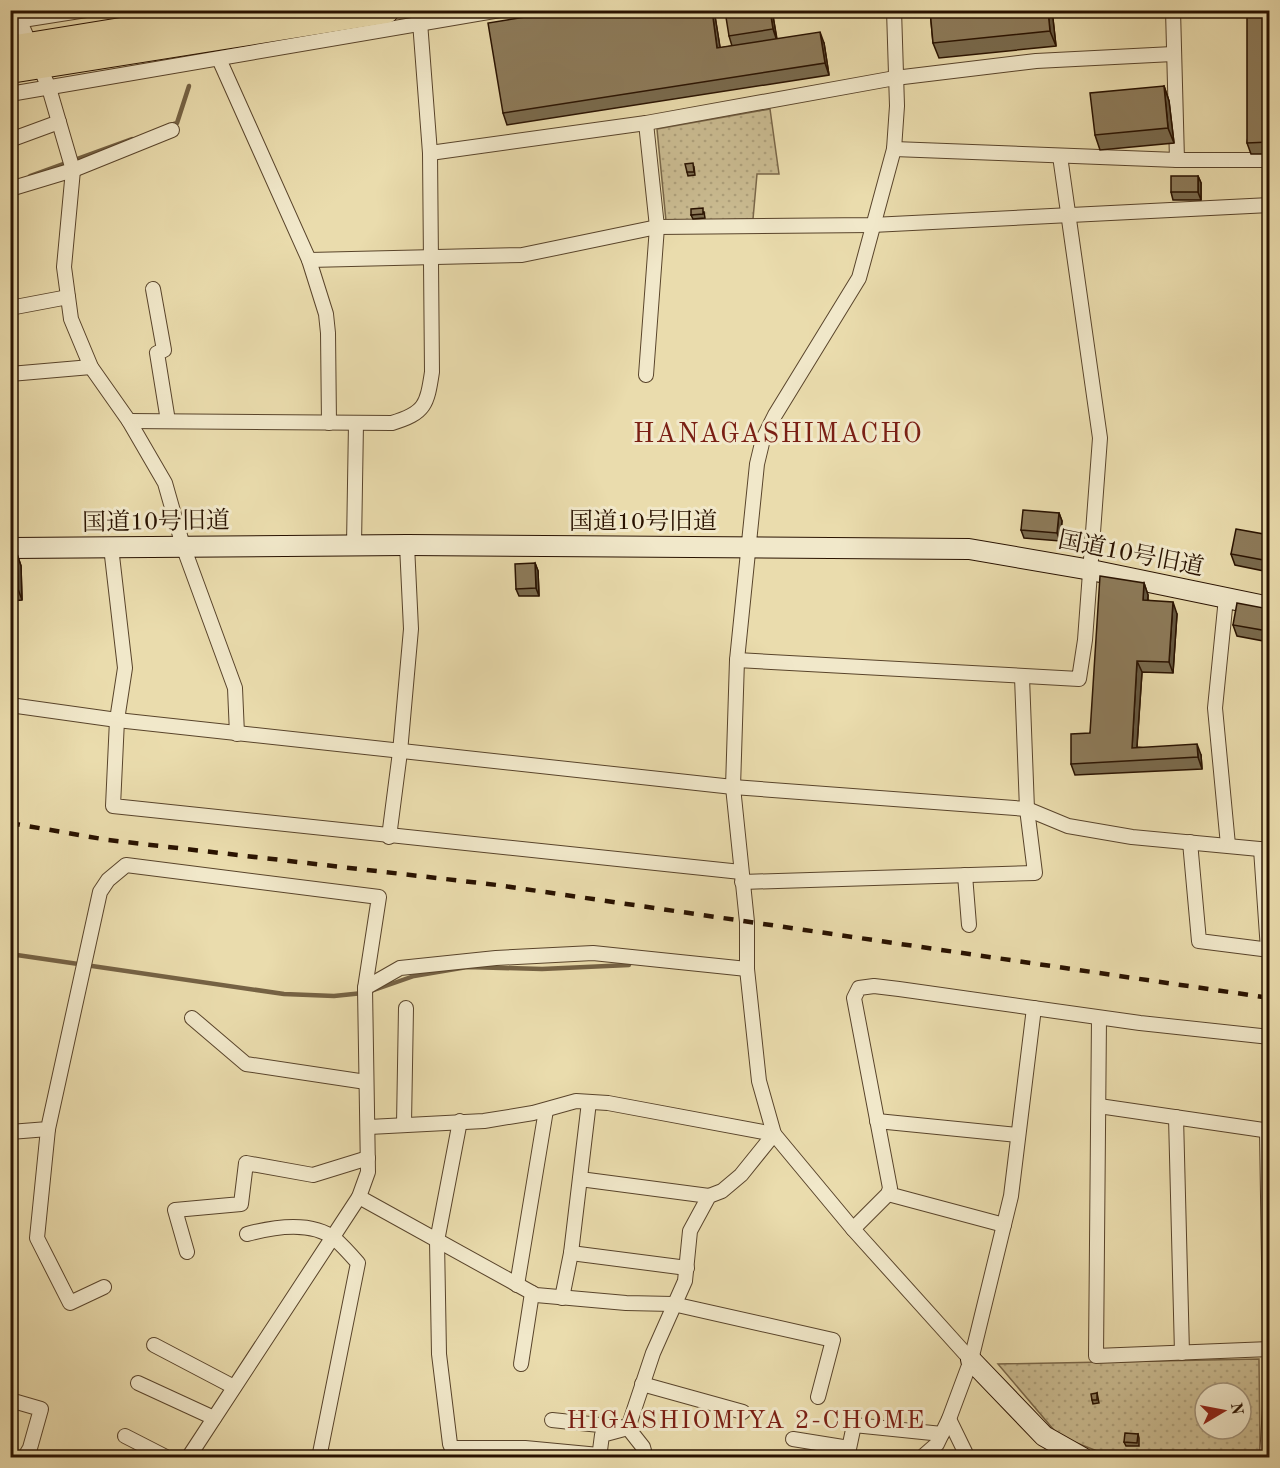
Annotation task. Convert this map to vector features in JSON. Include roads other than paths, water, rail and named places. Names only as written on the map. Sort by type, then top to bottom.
[{"type":"highway","points":[[10,70],[32,62],[251,10]]},
{"type":"highway","points":[[32,62],[386,10]]},
{"type":"street","points":[[86,10],[14,18],[59,122],[71,164],[64,267],[71,319],[91,367],[129,421],[165,483],[183,546],[235,688],[237,734]]},
{"type":"street","points":[[32,62],[219,59],[420,22],[500,10]]},
{"type":"street","points":[[894,10],[897,106],[894,149],[859,278],[763,439],[757,464],[737,660],[733,787],[747,922],[747,969],[759,1081],[774,1134],[853,1229],[1044,1437],[1083,1458]]},
{"type":"street","points":[[1173,10],[1177,160]]},
{"type":"street","points":[[129,421],[392,423],[415,417],[428,397],[432,372],[433,256],[430,153],[420,22]]},
{"type":"street","points":[[430,153],[646,123],[895,78],[1036,61],[1173,54]]},
{"type":"street","points":[[219,59],[309,260],[326,314],[328,423]]},
{"type":"street","points":[[10,94],[32,62]]},
{"type":"street","points":[[10,140],[59,122]]},
{"type":"street","points":[[646,123],[657,228],[646,375]]},
{"type":"street","points":[[10,189],[71,164],[172,130]]},
{"type":"street","points":[[894,149],[1177,160],[1269,160]]},
{"type":"street","points":[[737,660],[1079,679],[1085,640],[1100,438],[1060,156]]},
{"type":"street","points":[[309,260],[522,255],[657,228],[872,225],[1269,205]]},
{"type":"street","points":[[153,289],[164,350],[157,353],[168,421]]},
{"type":"street","points":[[10,308],[68,297]]},
{"type":"street","points":[[10,374],[91,367]]},
{"type":"street","points":[[354,545],[356,423]]},
{"type":"street","points":[[389,837],[400,752],[411,628],[407,545]]},
{"type":"street","name":"国道10号旧道","points":[[10,548],[407,545],[969,549],[1091,570],[1269,607]]},
{"type":"street","points":[[111,547],[125,668],[117,720],[112,806],[741,877],[1035,873],[1027,808],[1022,677]]},
{"type":"street","points":[[1226,598],[1215,708],[1228,845]]},
{"type":"street","points":[[10,705],[237,734],[733,787],[1027,808],[1068,826],[1132,837],[1228,845],[1265,849],[1269,950],[1199,941],[1190,842]]},
{"type":"street","points":[[104,1287],[70,1304],[37,1238],[48,1129],[100,892],[108,880],[126,866],[380,897],[365,988],[368,1172],[359,1197],[189,1458]]},
{"type":"street","points":[[965,875],[969,924]]},
{"type":"street","points":[[365,988],[400,968],[496,958],[593,953],[747,969]]},
{"type":"street","points":[[853,1229],[888,1194],[890,1188],[854,998],[859,988],[874,986],[1099,1018],[1269,1037]]},
{"type":"street","points":[[404,1124],[406,1008]]},
{"type":"street","points":[[921,1458],[937,1444],[949,1419],[971,1359],[1011,1196],[1034,1008]]},
{"type":"street","points":[[192,1018],[246,1064],[366,1082]]},
{"type":"street","points":[[1099,1018],[1096,1356],[1269,1349]]},
{"type":"street","points":[[369,1127],[484,1121],[546,1110],[576,1101],[608,1103],[774,1134]]},
{"type":"street","points":[[562,1298],[571,1253],[589,1102]]},
{"type":"street","points":[[1099,1106],[1268,1131],[1269,1326]]},
{"type":"street","points":[[517,1285],[546,1110]]},
{"type":"street","points":[[1176,1117],[1182,1353]]},
{"type":"street","points":[[878,1121],[1018,1135]]},
{"type":"street","points":[[460,1122],[436,1241],[439,1354],[454,1453],[525,1448],[599,1456],[602,1435],[628,1428]]},
{"type":"street","points":[[10,1132],[48,1129]]},
{"type":"street","points":[[580,1179],[709,1196],[722,1191],[741,1175],[774,1134]]},
{"type":"street","points":[[187,1252],[176,1210],[241,1204],[246,1163],[313,1175],[368,1158]]},
{"type":"street","points":[[888,1194],[1004,1225]]},
{"type":"street","points":[[628,1428],[642,1384],[673,1304],[685,1281],[690,1231],[709,1196]]},
{"type":"street","points":[[359,1197],[532,1293],[562,1298],[673,1304],[834,1340],[818,1397]]},
{"type":"street","points":[[247,1234],[292,1227],[311,1229],[333,1238],[358,1263],[320,1458]]},
{"type":"street","points":[[571,1253],[687,1268]]},
{"type":"street","points":[[521,1364],[532,1293]]},
{"type":"street","points":[[154,1345],[234,1387]]},
{"type":"street","points":[[138,1383],[214,1418]]},
{"type":"street","points":[[642,1384],[743,1412]]},
{"type":"street","points":[[10,1400],[41,1409],[30,1448],[24,1458]]},
{"type":"street","points":[[1268,1458],[1269,1407]]},
{"type":"street","points":[[949,1419],[968,1458]]},
{"type":"street","points":[[552,1420],[628,1428],[643,1447],[646,1458]]},
{"type":"street","points":[[793,1439],[848,1453],[854,1425],[942,1434]]},
{"type":"street","points":[[125,1436],[168,1458]]},
{"type":"waterway","points":[[171,125],[177,123],[189,86]]},
{"type":"waterway","points":[[30,176],[132,139]]},
{"type":"waterway","points":[[10,954],[284,994],[334,996],[363,993]]},
{"type":"waterway","points":[[371,991],[414,976],[467,967],[542,969],[629,965]]},
{"type":"railway","points":[[10,823],[108,840],[497,885],[1270,998]]},
{"type":"district","name":"HANAGASHIMACHO","points":[[778,433]]},
{"type":"district","name":"HIGASHIOMIYA 2-CHOME","points":[[746,1419]]}]
